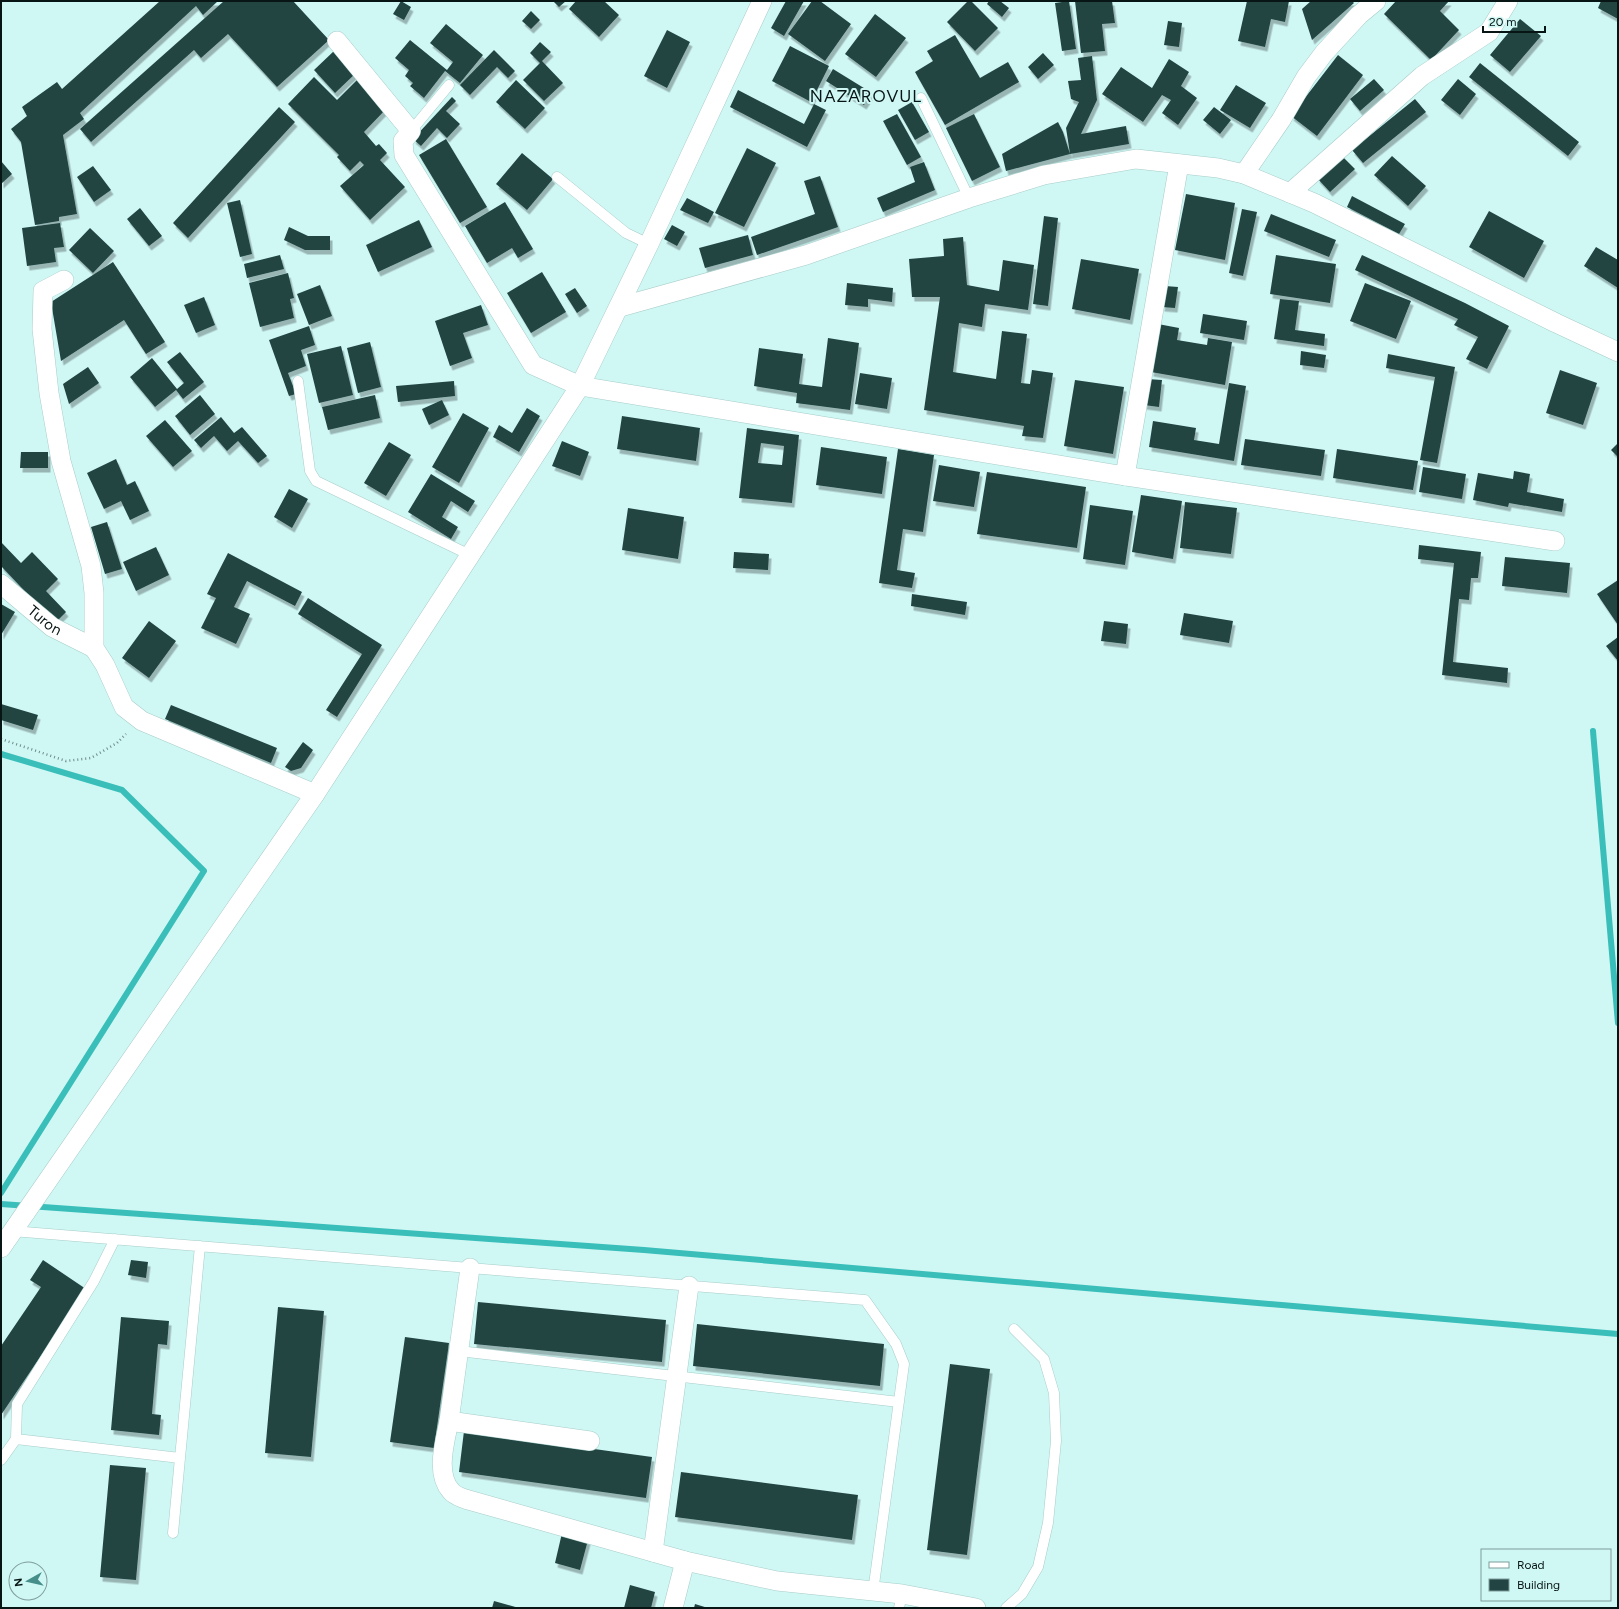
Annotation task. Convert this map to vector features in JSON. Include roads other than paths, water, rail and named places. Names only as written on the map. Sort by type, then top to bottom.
[{"type":"street","points":[[1,1248],[314,794],[580,386],[650,244],[762,1]]},
{"type":"street","points":[[1244,174],[1281,120],[1306,77],[1324,53],[1359,15],[1376,1]]},
{"type":"street","points":[[1290,193],[1422,76],[1489,32],[1508,1]]},
{"type":"street","points":[[337,41],[411,131],[403,141],[404,155],[533,365],[580,386],[1125,476],[1555,541]]},
{"type":"street","points":[[620,306],[806,255],[969,198],[1044,175],[1136,159],[1218,168],[1244,174],[1314,203],[1556,323],[1618,352]]},
{"type":"street","points":[[1125,476],[1179,164]]},
{"type":"street","points":[[64,280],[43,291],[42,329],[49,394],[61,461],[91,566],[94,593],[94,648],[105,664],[124,707],[142,721],[314,794]]},
{"type":"street","name":"Turon","points":[[1,584],[52,627],[94,648]]},
{"type":"street","points":[[470,1268],[443,1461],[443,1480],[452,1493],[465,1499],[685,1561],[778,1581],[873,1592],[900,1601],[976,1608]]},
{"type":"street","points":[[653,1552],[689,1286]]},
{"type":"street","points":[[449,1421],[590,1441]]},
{"type":"street","points":[[673,1608],[685,1561]]},
{"type":"lane","points":[[411,131],[449,86]]},
{"type":"lane","points":[[921,98],[969,198]]},
{"type":"lane","points":[[557,177],[626,233],[650,244]]},
{"type":"lane","points":[[298,381],[310,471],[316,481],[470,555]]},
{"type":"lane","points":[[17,1225],[115,1239],[865,1300],[896,1344],[904,1364],[873,1592]]},
{"type":"lane","points":[[1,1460],[16,1439],[17,1404],[94,1281],[115,1239]]},
{"type":"lane","points":[[173,1533],[200,1246]]},
{"type":"lane","points":[[1006,1608],[1022,1594],[1038,1566],[1048,1523],[1056,1441],[1054,1393],[1044,1359],[1014,1329]]},
{"type":"lane","points":[[459,1351],[899,1402]]},
{"type":"lane","points":[[16,1439],[180,1458]]},
{"type":"waterway","points":[[1593,731],[1618,1023]]},
{"type":"waterway","points":[[1,754],[122,790],[204,871],[1,1193]]},
{"type":"waterway","points":[[1,1204],[644,1250],[1618,1334]]},
{"type":"district","name":"NAZAROVUL","points":[[866,96]]}]
